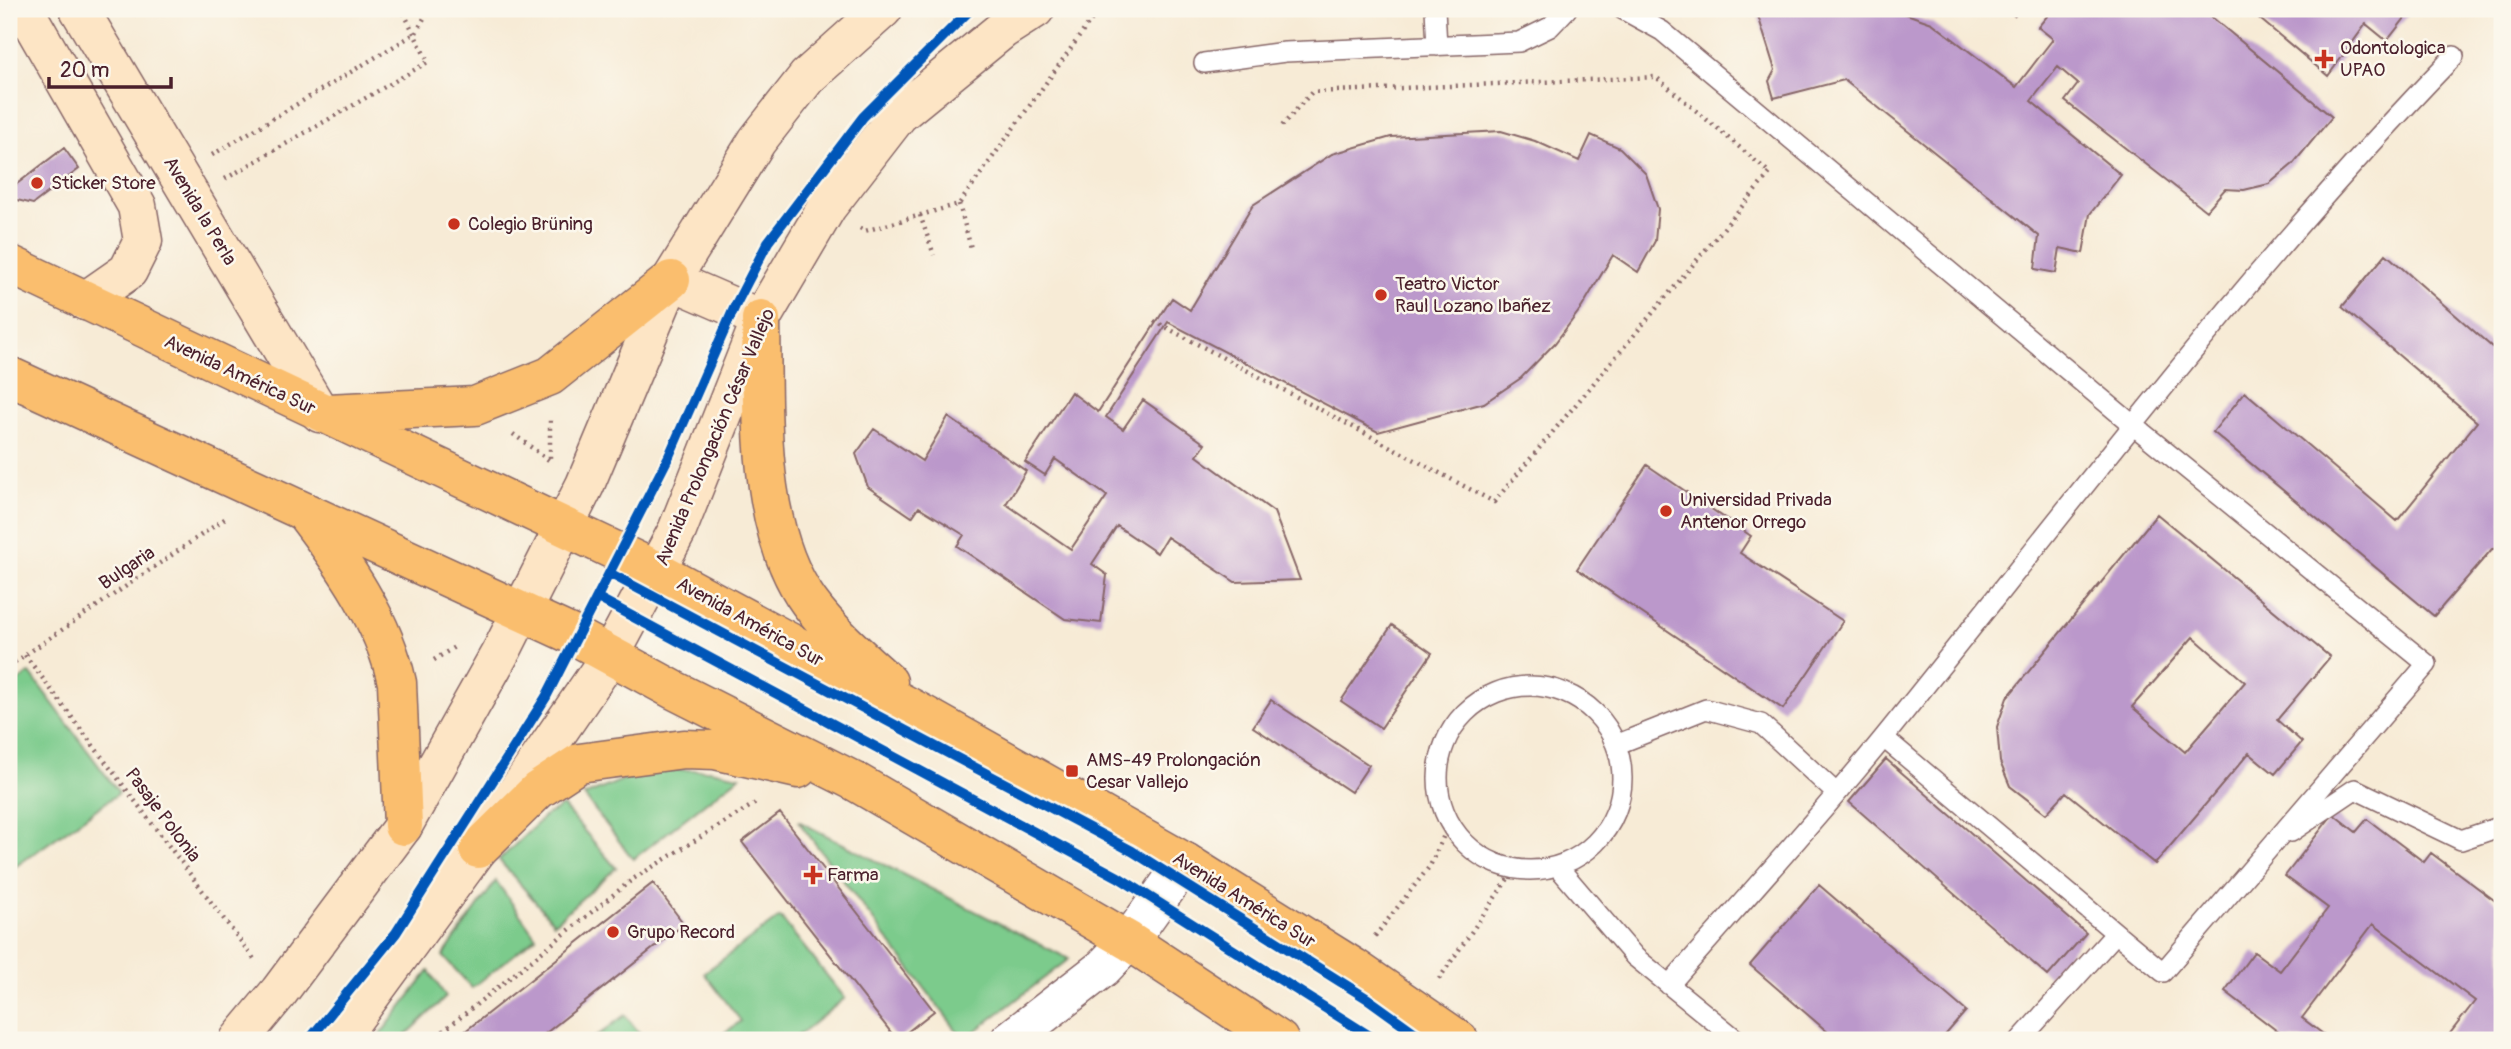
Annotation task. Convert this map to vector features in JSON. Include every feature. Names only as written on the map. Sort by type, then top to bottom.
[{"type":"main road","points":[[24,9],[138,206],[143,241],[128,271],[85,301]]},
{"type":"main road","name":"Avenida la Perla","points":[[79,9],[320,413]]},
{"type":"main road","points":[[239,1040],[279,992],[404,826],[522,612],[585,485],[671,280],[757,141],[807,77],[883,9]]},
{"type":"main road","name":"Avenida Prolongación César Vallejo","points":[[338,1040],[478,849],[610,656],[658,571],[761,320],[827,207],[900,114],[1002,30],[1035,9]]},
{"type":"main road","name":"Avenida América Sur","points":[[9,264],[658,571],[926,716],[1185,862],[1353,967],[1459,1040]]},
{"type":"main road","points":[[671,280],[761,320],[764,478],[790,571],[819,613],[866,663],[926,716]]},
{"type":"main road","points":[[320,413],[475,406],[550,376],[671,280]]},
{"type":"main road","points":[[9,376],[302,508],[522,612],[856,782],[1129,941],[1279,1040]]},
{"type":"main road","points":[[302,508],[351,573],[394,665],[404,826]]},
{"type":"main road","points":[[478,849],[538,790],[579,763],[684,749],[715,750],[856,782]]},
{"type":"street","points":[[1010,1040],[1103,968],[1129,941],[1185,862]]},
{"type":"lane","points":[[1435,9],[1437,46]]},
{"type":"lane","points":[[1204,63],[1285,52],[1519,43],[1550,27],[1567,9]]},
{"type":"lane","points":[[1622,9],[1662,31],[2133,425],[2427,664],[2163,972],[1884,738]]},
{"type":"lane","points":[[1670,985],[1884,738],[2133,425],[2362,151],[2454,56]]},
{"type":"lane","points":[[1527,684],[1564,691],[1596,712],[1618,744],[1624,781],[1615,819],[1591,849],[1558,867],[1514,870],[1476,854],[1449,824],[1437,788],[1441,750],[1459,717],[1490,693],[1527,684]]},
{"type":"lane","points":[[1618,744],[1706,709],[1761,724],[1836,793]]},
{"type":"lane","points":[[2270,846],[2355,789],[2460,840],[2502,826]]},
{"type":"lane","points":[[1558,867],[1635,957],[1737,1040]]},
{"type":"lane","points":[[2020,1040],[2116,933]]},
{"type":"path","points":[[186,186],[428,62],[402,9]]},
{"type":"path","points":[[186,186],[416,33],[429,9]]},
{"type":"path","points":[[827,207],[864,231],[959,204],[1097,12],[1106,9]]},
{"type":"path","points":[[2013,16],[2019,9]]},
{"type":"path","points":[[1154,321],[1494,502],[1770,173],[1656,77],[1312,92],[1282,126]]},
{"type":"path","points":[[959,204],[971,248]]},
{"type":"path","points":[[920,215],[934,255]]},
{"type":"path","points":[[397,683],[464,641]]},
{"type":"path","points":[[432,1040],[634,879],[771,793]]},
{"type":"path","points":[[1353,967],[1430,866],[1449,824]]},
{"type":"path","points":[[1417,1010],[1514,870]]},
{"type":"green space","points":[[30,673],[119,793],[9,871],[9,687]]},
{"type":"green space","points":[[668,770],[710,770],[740,776],[633,859],[584,796],[632,776]]},
{"type":"green space","points":[[563,806],[616,868],[554,923],[499,860],[545,816]]},
{"type":"green space","points":[[798,821],[1069,959],[964,1040]]},
{"type":"green space","points":[[496,881],[536,937],[472,988],[443,956]]},
{"type":"green space","points":[[780,917],[845,998],[793,1040],[715,1040],[741,1021],[704,973]]},
{"type":"green space","points":[[429,971],[446,997],[401,1040],[376,1040]]},
{"type":"green space","points":[[625,1015],[645,1040],[592,1040]]},
{"type":"building","points":[[1756,9],[1892,9],[1932,23],[2016,87],[2053,39],[2038,27],[2053,9],[2202,9],[2332,117],[2293,164],[2269,184],[2244,190],[2225,189],[2206,211],[2065,101],[2078,84],[2058,67],[2031,101],[2121,175],[2090,214],[2083,253],[2060,248],[2056,273],[2035,269],[2039,236],[1844,80],[1774,98],[1769,81],[1775,70]]},
{"type":"building","name":"Odontologica UPAO","points":[[2248,9],[2412,9],[2387,41],[2366,24],[2328,76]]},
{"type":"building","points":[[1501,131],[1535,141],[1579,161],[1591,135],[1620,148],[1646,174],[1658,209],[1655,241],[1638,272],[1613,255],[1582,307],[1555,343],[1521,378],[1484,403],[1378,432],[1168,322],[1106,417],[1123,429],[1143,400],[1205,444],[1197,456],[1274,512],[1300,580],[1235,582],[1167,537],[1157,553],[1117,526],[1092,564],[1107,575],[1101,623],[1065,619],[957,546],[964,535],[919,507],[912,517],[868,487],[856,454],[874,429],[922,461],[948,417],[1026,471],[1006,504],[1071,549],[1107,496],[1055,459],[1045,475],[1025,462],[1071,392],[1098,412],[1172,298],[1190,310],[1253,205],[1332,154],[1391,137]]},
{"type":"building","points":[[64,148],[79,169],[33,204],[9,198],[9,190]]},
{"type":"building","points":[[2386,254],[2492,347],[2502,335],[2502,548],[2492,549],[2434,616],[2213,432],[2245,392],[2397,521],[2477,422],[2342,307]]},
{"type":"building","points":[[1647,465],[1751,536],[1740,553],[1843,621],[1783,709],[1577,569]]},
{"type":"building","points":[[2157,514],[2330,657],[2277,720],[2302,742],[2275,774],[2249,753],[2155,864],[2066,792],[2046,814],[2010,786],[2000,762],[1997,727],[2007,698]],"holes":[[[2193,637],[2245,682],[2185,752],[2132,707]]]},
{"type":"building","points":[[1392,625],[1432,653],[1381,728],[1341,701]]},
{"type":"building","points":[[1271,700],[1369,765],[1351,792],[1253,727]]},
{"type":"building","points":[[1886,759],[2086,933],[2048,976],[1849,802]]},
{"type":"building","points":[[780,813],[934,1011],[897,1040],[742,842]]},
{"type":"building","points":[[2333,814],[2356,832],[2367,819],[2424,862],[2431,853],[2502,906],[2502,1040],[2445,1040],[2475,1001],[2373,924],[2302,1018],[2331,1040],[2277,1040],[2281,1034],[2225,991],[2254,952],[2280,971],[2328,908],[2285,876]]},
{"type":"building","points":[[653,883],[684,924],[537,1040],[454,1040]]},
{"type":"building","points":[[1819,885],[1966,1011],[1941,1040],[1837,1040],[1750,965]]},
{"type":"cycle path","points":[[309,1040],[396,933],[546,697],[669,456],[735,306],[768,242],[863,117],[971,9]]},
{"type":"cycle path","points":[[611,574],[1132,851],[1368,999],[1425,1040]]},
{"type":"cycle path","points":[[598,598],[1118,877],[1376,1040]]},
{"type":"place","name":"Odontologica UPAO","points":[[2324,59]]},
{"type":"place","name":"Sticker Store","points":[[37,183]]},
{"type":"place","name":"Colegio Brüning","points":[[454,224]]},
{"type":"place","name":"Teatro Victor Raul Lozano Ibañez","points":[[1381,295]]},
{"type":"place","name":"Universidad Privada Antenor Orrego","points":[[1666,511]]},
{"type":"place","name":"AMS-49 Prolongación Cesar Vallejo","points":[[1072,771]]},
{"type":"place","name":"Farma","points":[[813,875]]},
{"type":"place","name":"Grupo Record","points":[[613,932]]}]
